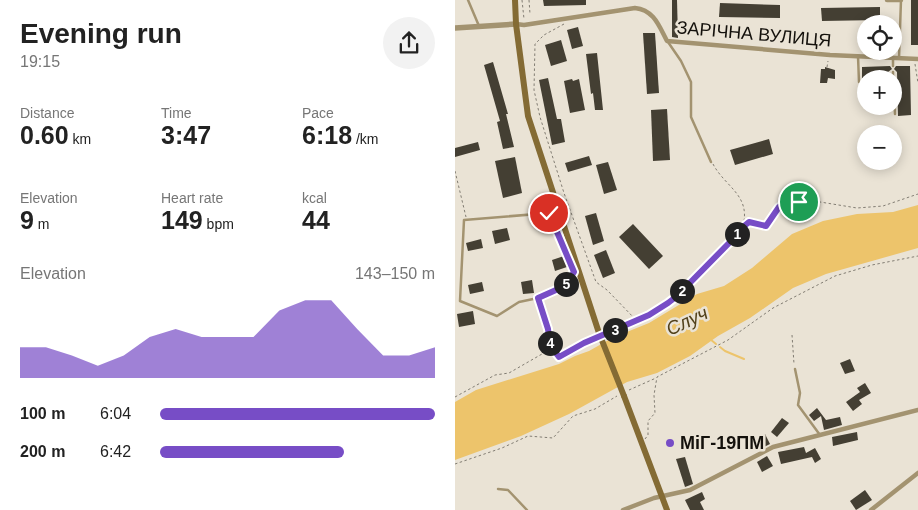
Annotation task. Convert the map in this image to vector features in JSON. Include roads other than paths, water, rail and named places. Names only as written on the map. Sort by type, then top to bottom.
[{"type":"main road","points":[[515,0],[516,24],[528,116],[621,396],[667,510]]},
{"type":"street","points":[[887,0],[901,0]]},
{"type":"street","name":"ЗАРІЧНА ВУЛИЦЯ","points":[[516,24],[524,25],[635,8],[647,11],[655,20],[667,41],[857,56]]},
{"type":"street","points":[[455,28],[516,24]]},
{"type":"street","name":"ЗАРІЧНА ВУЛИЦЯ","points":[[902,59],[916,59]]},
{"type":"street","points":[[623,510],[654,498],[690,490],[773,447],[918,410]]},
{"type":"street","points":[[871,510],[918,473]]},
{"type":"lane","points":[[468,0],[479,27]]},
{"type":"lane","points":[[900,15],[901,0]]},
{"type":"lane","points":[[667,41],[681,61],[691,82],[691,117],[711,162]]},
{"type":"lane","points":[[892,60],[893,66]]},
{"type":"lane","points":[[549,213],[574,272],[565,286],[538,298],[519,302],[497,316],[460,301],[464,220],[549,213],[559,209]]},
{"type":"lane","points":[[795,369],[800,393],[798,406],[820,435]]},
{"type":"lane","points":[[498,489],[508,490],[527,510]]},
{"type":"water","name":"Случ","points":[[918,205],[918,248],[826,274],[793,288],[690,356],[657,373],[627,382],[569,414],[521,436],[455,460],[455,402],[476,390],[559,364],[589,351],[612,338],[649,323],[697,294],[724,286],[752,268],[792,234],[823,221],[857,214],[893,212]]},
{"type":"waterway","points":[[710,339],[716,344]]},
{"type":"waterway","points":[[720,347],[744,359]]},
{"type":"place","name":"МіГ-19ПМ","points":[[670,443]]}]
